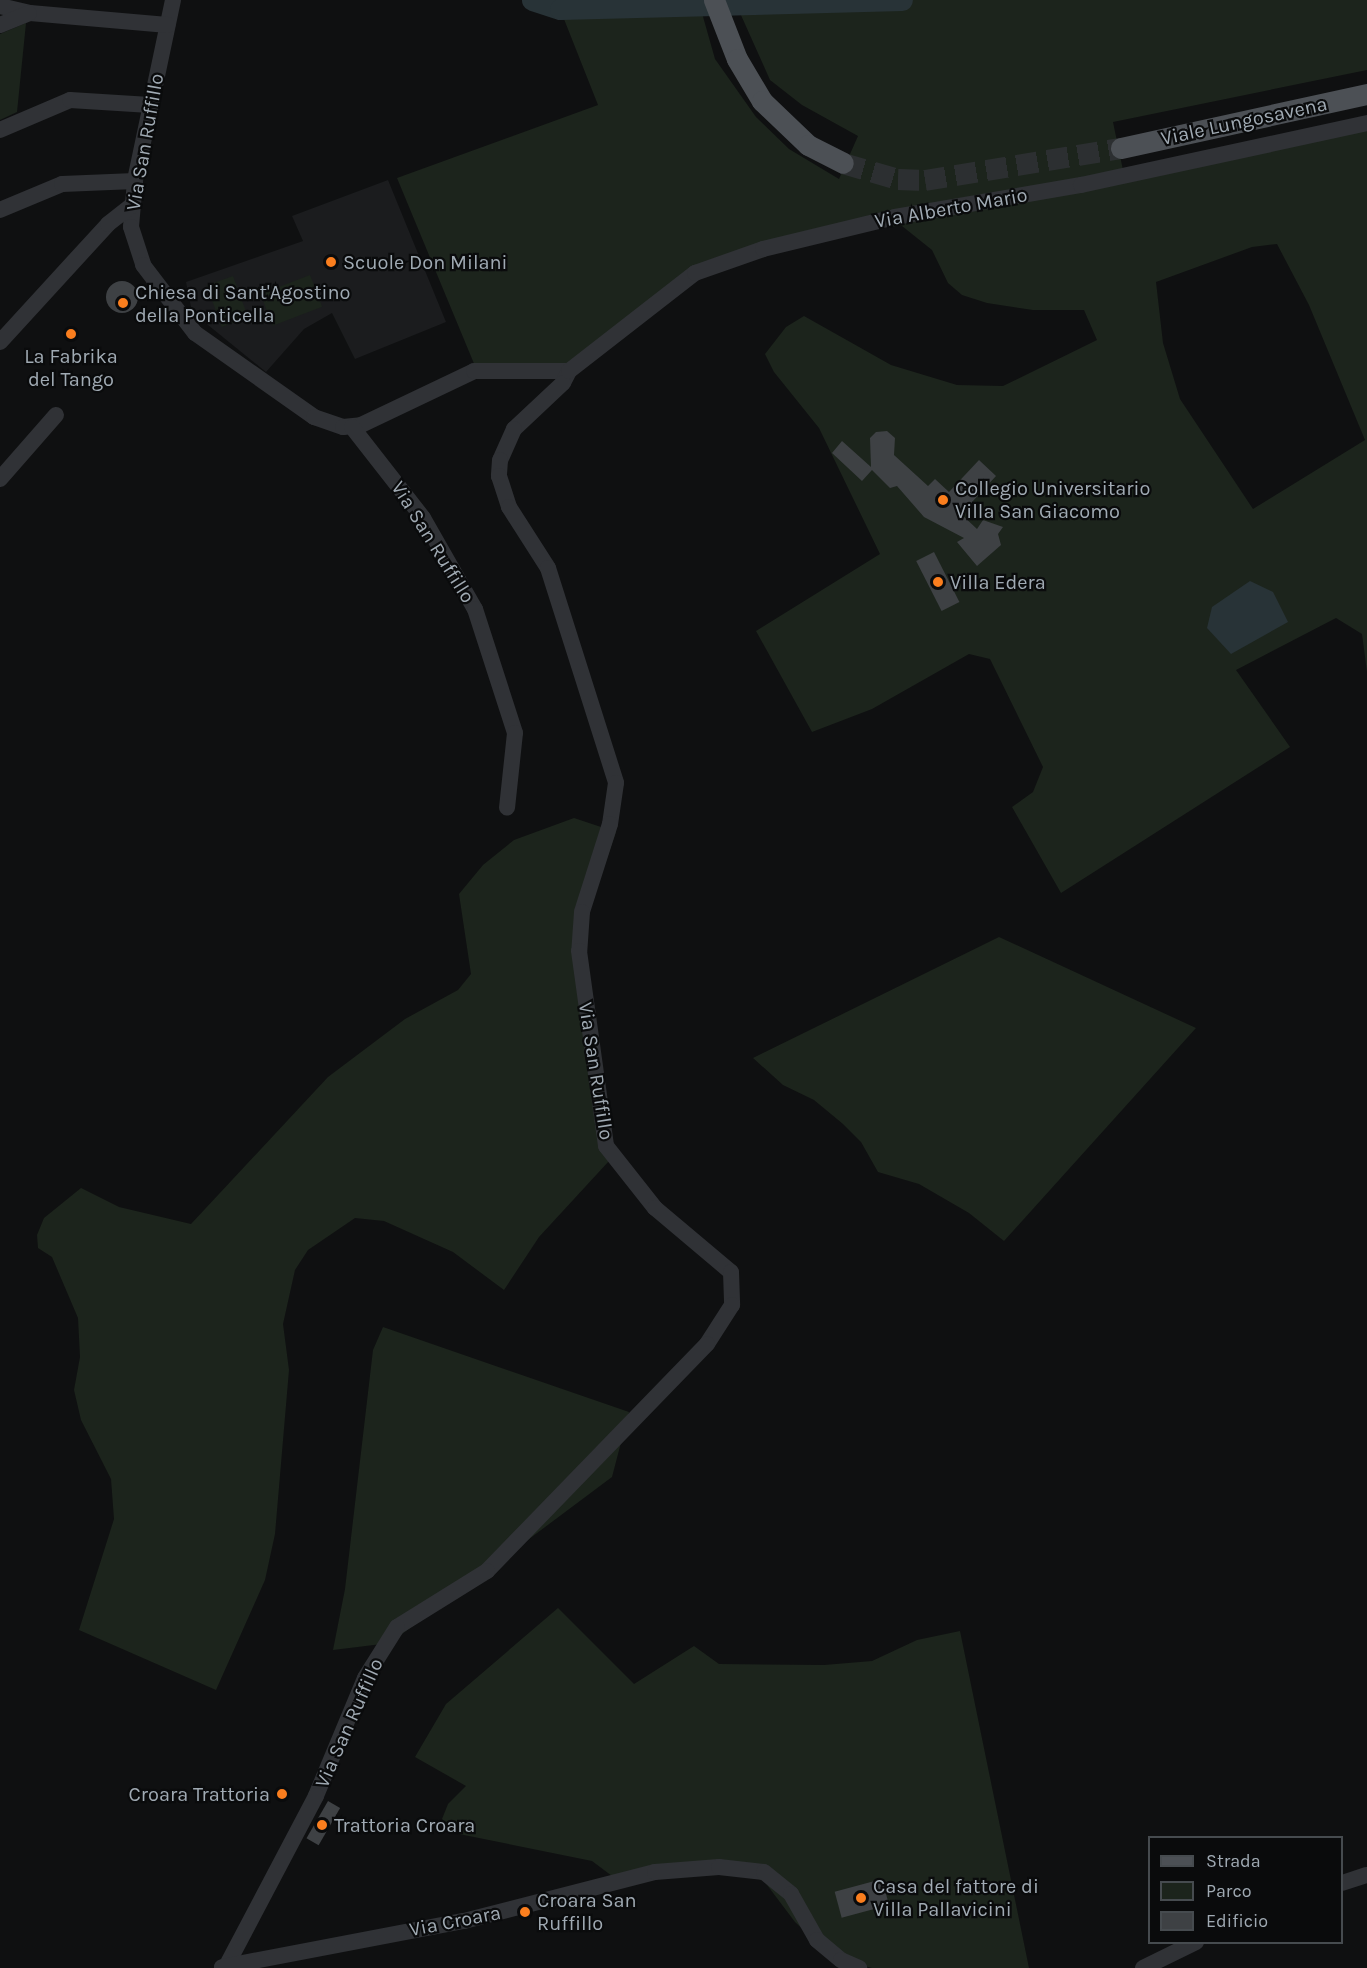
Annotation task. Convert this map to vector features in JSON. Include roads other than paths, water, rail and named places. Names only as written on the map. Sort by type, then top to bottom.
[{"type":"main road","points":[[714,0],[751,84],[779,120],[808,145],[843,164]]},
{"type":"main road","name":"Viale Lungosavena","points":[[1121,148],[1367,94]]},
{"type":"street","name":"Via San Ruffillo","points":[[173,0],[131,206],[131,227],[143,265],[195,333],[314,417],[351,427],[423,518],[475,609],[514,733],[507,808]]},
{"type":"street","points":[[0,6],[30,13],[167,25]]},
{"type":"street","points":[[0,25],[30,13]]},
{"type":"street","points":[[0,130],[70,99],[150,105]]},
{"type":"street","name":"Via Alberto Mario","points":[[569,370],[696,273],[763,249],[895,217],[1081,185],[1367,123]]},
{"type":"street","points":[[0,210],[62,184],[135,181]]},
{"type":"street","points":[[0,342],[89,244],[131,206]]},
{"type":"street","points":[[89,244],[131,227]]},
{"type":"street","name":"Via San Ruffillo","points":[[225,1966],[316,1796],[365,1678],[397,1627],[487,1571],[707,1344],[732,1305],[731,1272],[655,1208],[606,1146],[579,951],[582,912],[610,824],[616,783],[548,568],[509,507],[499,476],[502,452],[514,429],[563,383],[569,370]]},
{"type":"street","points":[[351,427],[474,371],[569,370]]},
{"type":"street","points":[[0,479],[56,415]]},
{"type":"street","name":"Via Croara","points":[[225,1966],[464,1921],[655,1872],[719,1867],[764,1872],[791,1894],[817,1940],[841,1960],[859,1968]]},
{"type":"street","points":[[1343,1882],[1367,1875]]},
{"type":"street","points":[[1143,1968],[1192,1944]]},
{"type":"waterway","points":[[532,0],[560,9],[902,0]]},
{"type":"tunnel","points":[[843,163],[898,179],[925,180],[1121,148]]},
{"type":"place","name":"Scuole Don Milani","points":[[331,262]]},
{"type":"place","name":"Chiesa di Sant'Agostino della Ponticella","points":[[123,303]]},
{"type":"place","name":"La Fabrika del Tango","points":[[71,334]]},
{"type":"place","name":"Collegio Universitario Villa San Giacomo","points":[[943,500]]},
{"type":"place","name":"Villa Edera","points":[[938,582]]},
{"type":"place","name":"Croara Trattoria","points":[[282,1794]]},
{"type":"place","name":"Trattoria Croara","points":[[322,1825]]},
{"type":"place","name":"Casa del fattore di Villa Pallavicini","points":[[861,1898]]},
{"type":"place","name":"Croara San Ruffillo","points":[[525,1912]]}]
